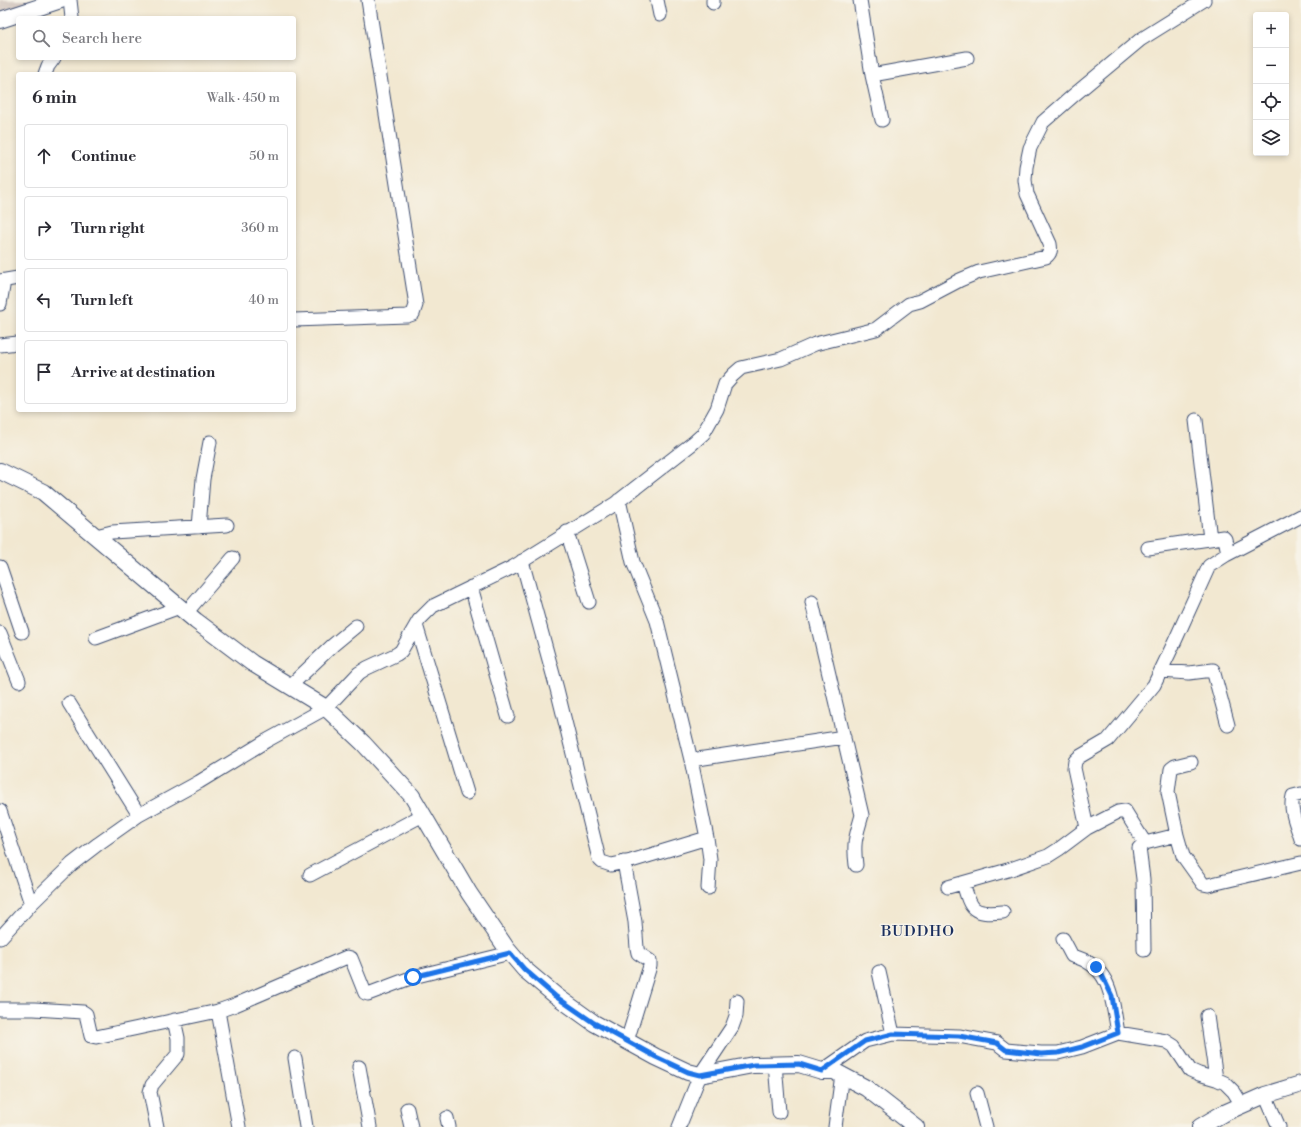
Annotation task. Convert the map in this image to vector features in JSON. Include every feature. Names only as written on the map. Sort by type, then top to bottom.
[{"type":"street","points":[[0,20],[61,0]]},
{"type":"street","points":[[70,0],[72,16]]},
{"type":"street","points":[[296,320],[407,316],[413,314],[416,305],[368,0]]},
{"type":"street","points":[[657,0],[660,15]]},
{"type":"street","points":[[860,0],[872,75],[882,120]]},
{"type":"street","points":[[0,938],[31,904],[72,864],[139,815],[326,708],[359,674],[376,663],[392,657],[401,650],[416,624],[433,606],[513,567],[619,500],[703,434],[717,409],[725,384],[741,368],[781,359],[814,344],[876,329],[909,304],[920,301],[960,280],[980,272],[1046,257],[1050,254],[1050,244],[1027,194],[1025,180],[1030,148],[1043,122],[1140,40],[1204,0]]},
{"type":"street","points":[[872,75],[967,58]]},
{"type":"street","points":[[46,72],[52,60]]},
{"type":"street","points":[[0,304],[2,281],[16,278]]},
{"type":"street","points":[[0,345],[16,343]]},
{"type":"street","points":[[1196,420],[1210,539]]},
{"type":"street","points":[[199,527],[203,479],[210,442]]},
{"type":"street","points":[[0,471],[43,492],[183,610],[252,663],[326,708],[363,743],[412,796],[469,893],[510,953],[524,969],[555,996],[594,1023],[688,1072],[700,1075],[754,1065],[775,1064],[799,1064],[822,1071],[834,1071],[866,1088],[916,1127]]},
{"type":"street","points":[[619,500],[633,562],[657,621],[691,760],[710,859],[708,888]]},
{"type":"street","points":[[1087,828],[1074,768],[1076,761],[1079,757],[1108,740],[1154,685],[1209,566],[1228,553],[1301,516]]},
{"type":"street","points":[[96,536],[112,532],[227,525]]},
{"type":"street","points":[[567,532],[589,602]]},
{"type":"street","points":[[1148,548],[1223,537],[1226,539],[1228,553]]},
{"type":"street","points":[[96,638],[183,610],[233,558]]},
{"type":"street","points":[[522,561],[557,689],[599,859],[602,862],[611,864],[624,862],[707,838]]},
{"type":"street","points":[[0,567],[22,632]]},
{"type":"street","points":[[471,587],[508,716]]},
{"type":"street","points":[[812,602],[862,815],[855,837],[854,849],[856,865]]},
{"type":"street","points":[[416,624],[468,793]]},
{"type":"street","points":[[290,686],[333,645],[356,626]]},
{"type":"street","points":[[0,632],[19,681]]},
{"type":"street","points":[[1161,671],[1189,673],[1213,670],[1228,725]]},
{"type":"street","points":[[69,703],[139,815]]},
{"type":"street","points":[[691,760],[844,737]]},
{"type":"street","points":[[1191,762],[1175,766],[1171,769],[1168,792],[1177,835],[1186,862],[1191,866],[1203,884],[1208,885],[1301,863]]},
{"type":"street","points":[[1301,794],[1293,796],[1292,801],[1293,817],[1301,839]]},
{"type":"street","points":[[0,811],[31,904]]},
{"type":"street","points":[[948,887],[1008,870],[1048,856],[1087,828],[1118,812],[1125,811],[1145,843]]},
{"type":"street","points":[[310,875],[423,815]]},
{"type":"street","points":[[1144,950],[1143,880],[1139,848],[1145,843],[1177,835]]},
{"type":"street","points":[[624,862],[635,922],[638,953],[650,961],[650,966],[627,1041]]},
{"type":"street","points":[[963,883],[969,904],[978,911],[988,913],[1002,912]]},
{"type":"street","points":[[1063,939],[1072,956],[1082,958],[1090,962],[1102,975],[1112,996],[1118,1033]]},
{"type":"street","points":[[0,1009],[34,1009],[82,1012],[86,1014],[91,1036],[96,1037],[218,1011],[348,957],[351,958],[365,993],[368,994],[413,977],[510,953]]},
{"type":"street","points":[[879,972],[893,1034]]},
{"type":"street","points":[[679,1127],[700,1075],[732,1027],[736,1016],[737,1000]]},
{"type":"street","points":[[218,1011],[239,1127]]},
{"type":"street","points":[[1208,1016],[1216,1079]]},
{"type":"street","points":[[157,1127],[150,1092],[152,1085],[178,1054],[178,1038],[174,1020]]},
{"type":"street","points":[[822,1071],[865,1041],[893,1034],[959,1036],[997,1043],[1006,1050],[1041,1054],[1058,1053],[1082,1047],[1118,1033],[1166,1041],[1174,1046],[1190,1070],[1225,1083],[1234,1092],[1242,1106]]},
{"type":"street","points":[[294,1058],[306,1127]]},
{"type":"street","points":[[775,1064],[779,1112]]},
{"type":"street","points":[[359,1067],[370,1127]]},
{"type":"street","points":[[835,1127],[842,1074]]},
{"type":"street","points":[[1200,1127],[1220,1122],[1242,1106],[1265,1095],[1301,1084]]},
{"type":"street","points":[[977,1092],[986,1127]]},
{"type":"street","points":[[1265,1095],[1278,1127]]},
{"type":"street","points":[[407,1109],[411,1127]]},
{"type":"shaded area","points":[[0,0],[47,0],[0,16]]},
{"type":"district","name":"BUDDHO","points":[[918,931]]},
{"type":"route","points":[[413,977],[510,953],[524,969],[555,996],[594,1023],[656,1057],[688,1072],[700,1075],[754,1065],[775,1064],[799,1064],[822,1071],[865,1041],[893,1034],[959,1036],[997,1043],[1006,1050],[1041,1054],[1058,1053],[1082,1047],[1118,1033],[1112,996],[1102,975],[1096,967]]}]
